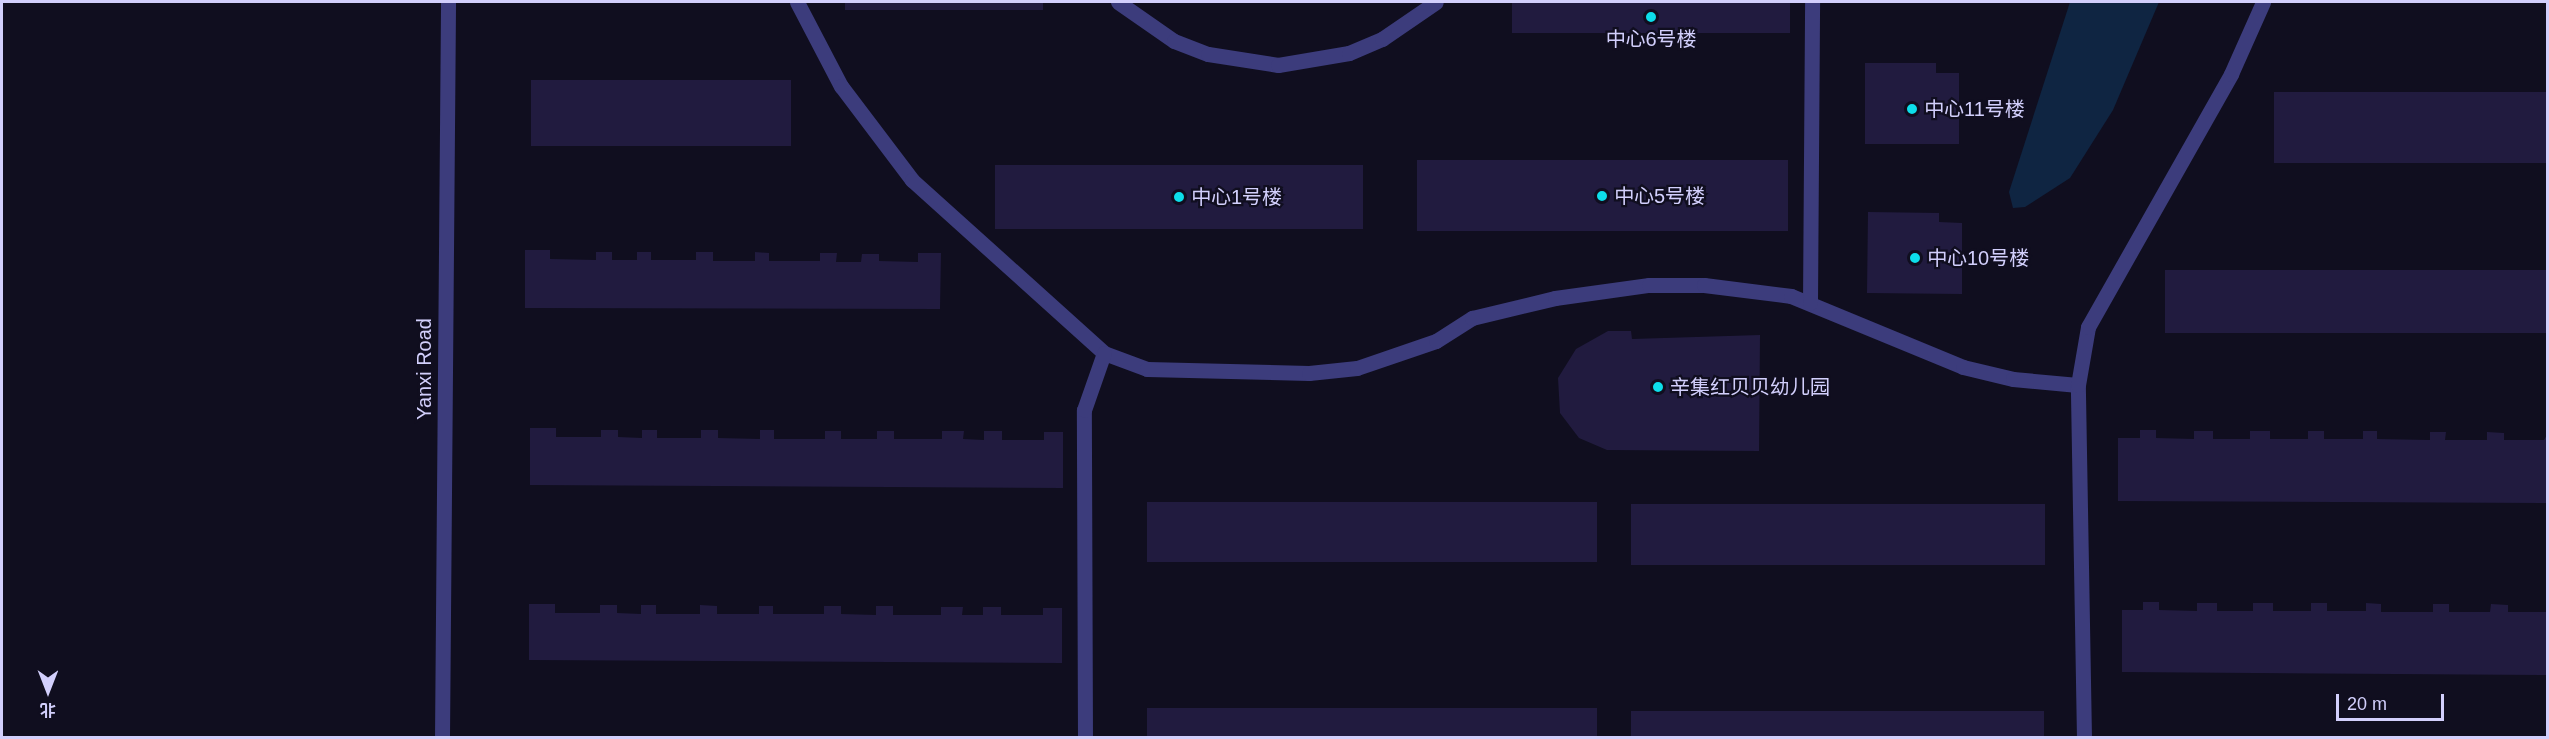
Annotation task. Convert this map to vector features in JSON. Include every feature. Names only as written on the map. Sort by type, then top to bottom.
[{"type":"street","name":"Yanxi Road","points":[[442,738],[448,2]]},
{"type":"street","points":[[797,2],[842,86],[912,180],[1104,353],[1147,369],[1309,373],[1357,368],[1403,354],[1472,318],[1555,298],[1649,285],[1704,285],[1752,287],[1810,303],[1963,367],[2013,379],[2078,384]]},
{"type":"street","points":[[1118,2],[1143,22],[1197,50],[1278,65],[1349,53],[1382,39],[1436,2]]},
{"type":"street","points":[[1810,303],[1812,2]]},
{"type":"street","points":[[2084,738],[2078,384],[2088,327],[2231,74],[2263,2]]},
{"type":"street","points":[[1085,738],[1084,410],[1104,353]]},
{"type":"water","points":[[2070,2],[2159,2],[2113,110],[2070,178],[2025,207],[2013,208],[2009,192]]},
{"type":"building","points":[[845,2],[1043,2],[1043,10],[845,10]]},
{"type":"building","name":"中心6号楼","points":[[1512,2],[1790,2],[1790,33],[1512,33]]},
{"type":"building","name":"中心11号楼","points":[[1865,63],[1936,63],[1936,73],[1959,73],[1959,144],[1865,144]]},
{"type":"building","points":[[531,80],[791,80],[791,146],[531,146]]},
{"type":"building","points":[[2274,92],[2548,92],[2548,163],[2274,163]]},
{"type":"building","name":"中心5号楼","points":[[1417,160],[1788,160],[1788,231],[1417,231]]},
{"type":"building","name":"中心1号楼","points":[[995,165],[1363,165],[1363,229],[995,229]]},
{"type":"building","name":"中心10号楼","points":[[1868,212],[1939,213],[1939,222],[1962,223],[1962,294],[1867,293]]},
{"type":"building","points":[[525,250],[550,250],[550,259],[596,260],[596,252],[612,252],[612,260],[637,260],[637,252],[651,252],[651,260],[696,260],[696,252],[713,252],[713,261],[755,261],[755,252],[769,253],[769,261],[820,261],[820,253],[837,253],[836,262],[861,262],[862,254],[879,254],[879,261],[918,262],[918,253],[941,253],[940,309],[525,308]]},
{"type":"building","points":[[2165,270],[2548,270],[2548,333],[2165,333]]},
{"type":"building","name":"辛集红贝贝幼儿园","points":[[1608,331],[1631,331],[1632,339],[1760,335],[1759,451],[1607,450],[1579,438],[1560,413],[1558,378],[1576,349]]},
{"type":"building","points":[[530,428],[556,428],[556,437],[601,437],[601,430],[618,430],[618,437],[642,438],[642,430],[657,430],[657,438],[701,438],[701,430],[718,430],[718,438],[760,439],[760,430],[774,430],[774,439],[825,439],[825,431],[841,431],[841,439],[877,439],[877,431],[894,431],[894,439],[942,439],[942,431],[964,431],[963,439],[984,440],[984,431],[1002,431],[1002,440],[1044,440],[1044,432],[1063,432],[1063,488],[530,485]]},
{"type":"building","points":[[2140,430],[2156,430],[2156,438],[2194,439],[2194,431],[2213,431],[2213,439],[2250,439],[2250,431],[2270,431],[2270,439],[2308,439],[2308,431],[2324,431],[2324,439],[2363,439],[2363,431],[2377,431],[2377,439],[2430,440],[2430,432],[2446,432],[2445,440],[2487,440],[2487,432],[2504,433],[2504,440],[2544,440],[2548,433],[2548,503],[2118,501],[2118,438],[2140,438]]},
{"type":"building","points":[[1147,502],[1597,502],[1597,562],[1147,562]]},
{"type":"building","points":[[1631,504],[2045,504],[2045,565],[1631,565]]},
{"type":"building","points":[[2143,602],[2159,602],[2159,610],[2197,611],[2197,603],[2217,603],[2217,611],[2253,611],[2253,603],[2273,603],[2273,611],[2311,611],[2311,603],[2327,603],[2327,611],[2366,611],[2366,603],[2381,604],[2381,612],[2433,612],[2433,604],[2449,604],[2449,612],[2490,612],[2491,604],[2508,605],[2508,612],[2548,612],[2548,675],[2122,672],[2122,610],[2143,610]]},
{"type":"building","points":[[529,604],[555,604],[555,613],[600,613],[600,605],[617,605],[617,613],[641,614],[641,605],[656,605],[656,614],[700,614],[700,605],[717,606],[717,614],[759,614],[759,606],[773,606],[773,614],[824,614],[824,606],[841,606],[841,614],[876,615],[876,606],[893,606],[893,615],[941,615],[941,607],[963,607],[962,615],[983,615],[983,607],[1001,607],[1001,615],[1043,615],[1043,608],[1062,608],[1062,663],[529,660]]},
{"type":"building","points":[[1147,708],[1597,708],[1597,738],[1147,738]]},
{"type":"building","points":[[1631,711],[2044,711],[2044,738],[1631,738]]},
{"type":"place","name":"中心6号楼","points":[[1651,17]]},
{"type":"place","name":"中心11号楼","points":[[1912,109]]},
{"type":"place","name":"中心5号楼","points":[[1602,196]]},
{"type":"place","name":"中心1号楼","points":[[1179,197]]},
{"type":"place","name":"中心10号楼","points":[[1915,258]]},
{"type":"place","name":"辛集红贝贝幼儿园","points":[[1658,387]]}]
